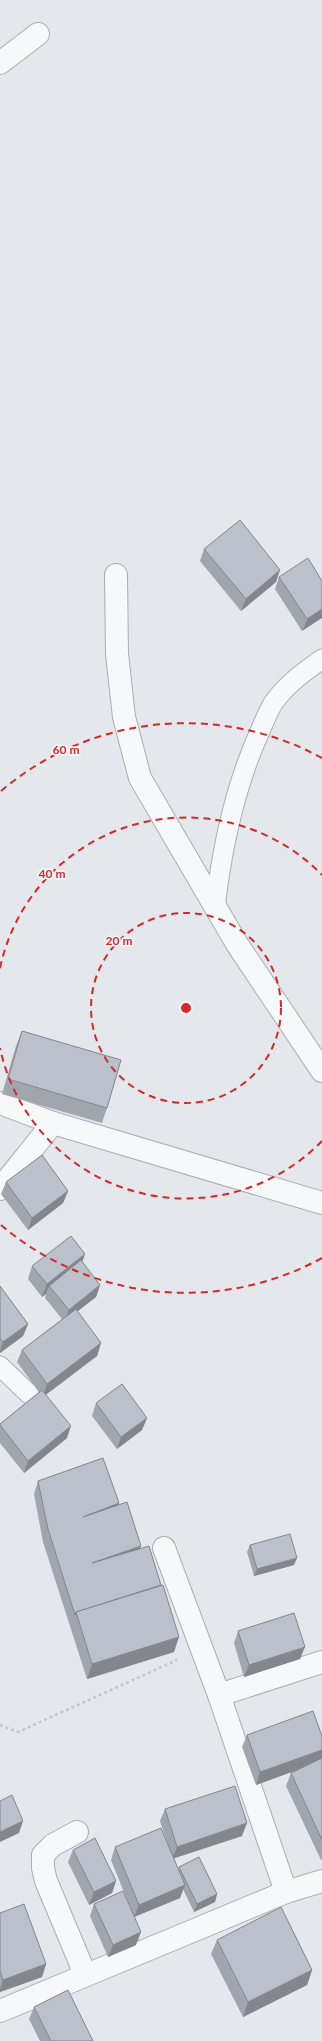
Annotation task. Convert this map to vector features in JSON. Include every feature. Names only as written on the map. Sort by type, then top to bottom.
[{"type":"street","points":[[0,63],[38,34]]},
{"type":"street","points":[[116,575],[117,654],[123,709],[140,778],[237,944],[322,1071]]},
{"type":"street","points":[[0,1103],[53,1123],[322,1203]]},
{"type":"street","points":[[0,1189],[53,1123]]},
{"type":"street","points":[[164,1548],[219,1694],[286,1892]]},
{"type":"street","points":[[219,1694],[322,1662]]},
{"type":"street","points":[[77,1832],[53,1845],[43,1855],[43,1868],[46,1881],[85,1974]]},
{"type":"street","points":[[0,2011],[85,1974],[286,1892],[322,1881]]},
{"type":"lane","points":[[215,908],[219,871],[227,834],[237,792],[250,753],[274,702],[300,675],[322,659]]},
{"type":"lane","points":[[0,1366],[29,1394]]},
{"type":"path","points":[[0,1725],[18,1732],[202,1649]]},
{"type":"building","points":[[240,520],[280,570],[246,599],[204,549]]},
{"type":"building","points":[[308,558],[322,581],[322,609],[307,619],[279,577]]},
{"type":"building","points":[[22,1031],[121,1060],[107,1108],[8,1079]]},
{"type":"building","points":[[42,1155],[68,1191],[32,1218],[6,1182]]},
{"type":"building","points":[[71,1236],[85,1254],[47,1284],[32,1266]]},
{"type":"building","points":[[81,1260],[100,1285],[69,1310],[49,1286]]},
{"type":"building","points":[[0,1286],[28,1324],[3,1342],[0,1338]]},
{"type":"building","points":[[76,1309],[101,1343],[47,1384],[22,1350]]},
{"type":"building","points":[[122,1384],[147,1418],[121,1437],[96,1403]]},
{"type":"building","points":[[42,1390],[71,1426],[28,1461],[0,1424]]},
{"type":"building","points":[[103,1458],[119,1503],[83,1517],[127,1502],[141,1546],[92,1563],[149,1546],[161,1585],[76,1612],[75,1615],[48,1529],[38,1481]]},
{"type":"building","points":[[290,1534],[297,1558],[257,1569],[250,1545]]},
{"type":"building","points":[[163,1585],[179,1637],[92,1664],[76,1612]]},
{"type":"building","points":[[294,1613],[305,1647],[249,1665],[238,1631]]},
{"type":"building","points":[[313,1711],[322,1736],[322,1750],[260,1772],[247,1735]]},
{"type":"building","points":[[322,1758],[322,1840],[291,1773]]},
{"type":"building","points":[[235,1786],[247,1823],[177,1847],[165,1809]]},
{"type":"building","points":[[12,1795],[23,1821],[0,1832],[0,1801]]},
{"type":"building","points":[[161,1828],[185,1885],[139,1905],[115,1847]]},
{"type":"building","points":[[95,1838],[116,1881],[94,1892],[73,1850]]},
{"type":"building","points":[[199,1857],[217,1894],[197,1904],[179,1867]]},
{"type":"building","points":[[123,1891],[141,1932],[113,1945],[94,1904]]},
{"type":"building","points":[[24,1904],[46,1964],[3,1980],[0,1971],[0,1913]]},
{"type":"building","points":[[281,1907],[312,1970],[248,2002],[217,1940]]},
{"type":"building","points":[[68,1990],[93,2041],[51,2041],[34,2007]]}]
